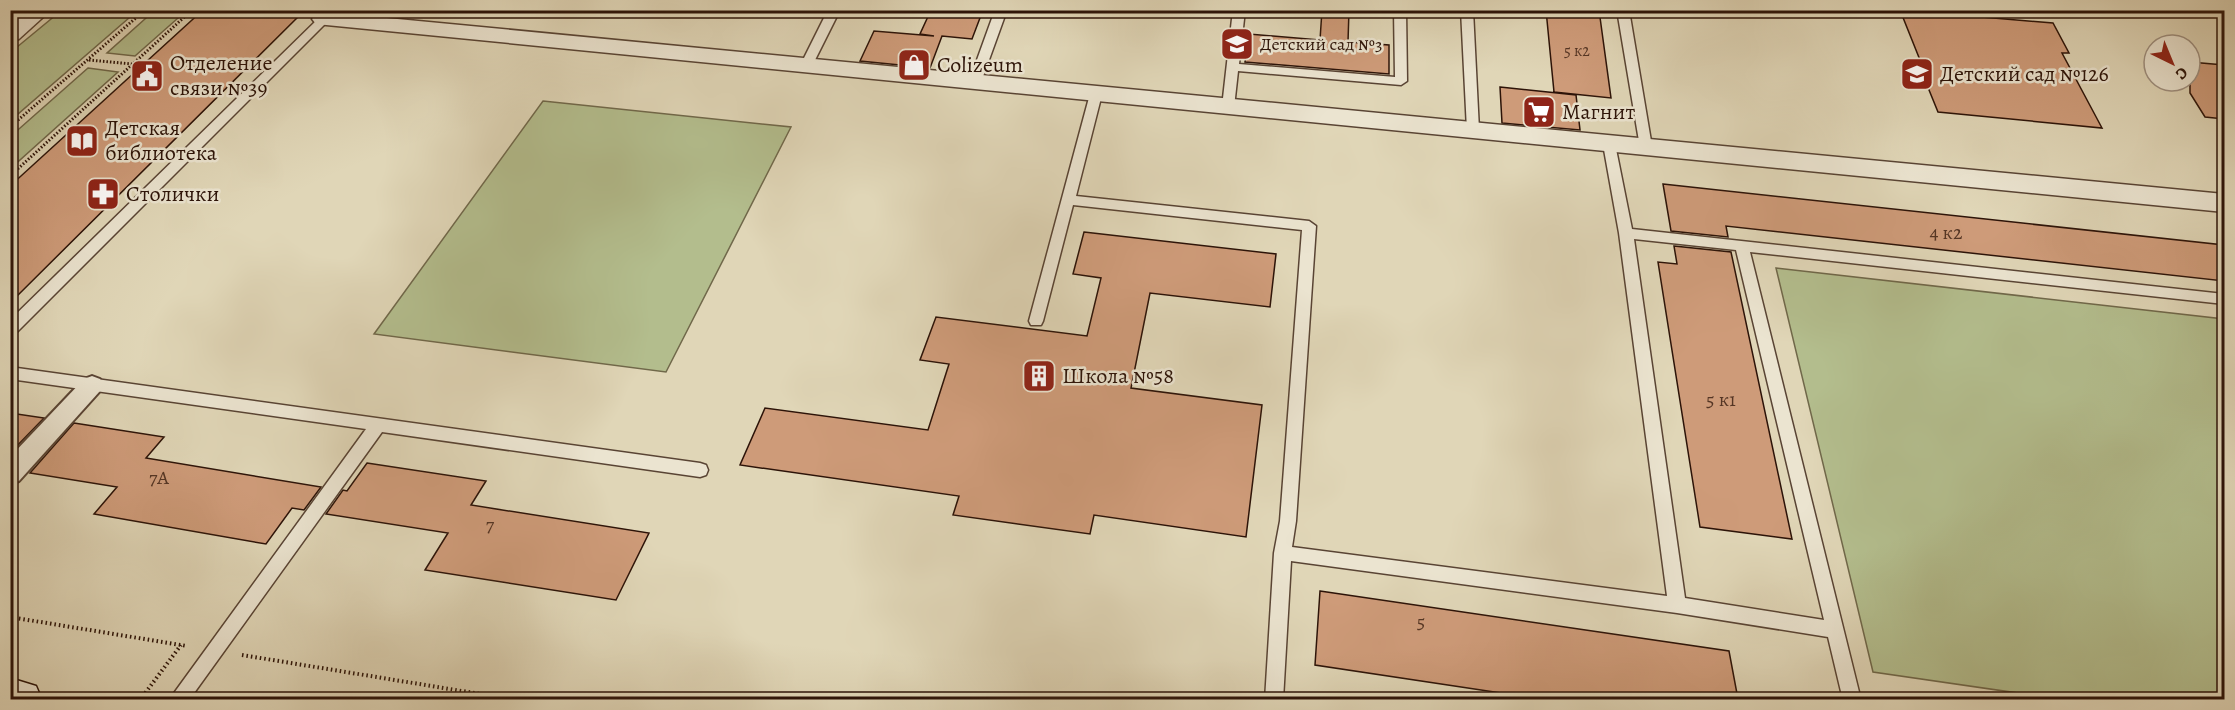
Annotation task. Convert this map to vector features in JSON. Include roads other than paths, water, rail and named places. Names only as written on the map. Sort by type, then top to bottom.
[{"type":"street","points":[[10,34],[39,10]]},
{"type":"street","points":[[328,15],[806,66],[2224,203]]},
{"type":"street","points":[[10,474],[92,385]]},
{"type":"street","points":[[10,698],[22,699]]},
{"type":"lane","points":[[806,66],[834,10]]},
{"type":"lane","points":[[975,82],[1001,10]]},
{"type":"lane","points":[[1228,106],[1239,10]]},
{"type":"lane","points":[[1232,67],[1401,81],[1401,10]]},
{"type":"lane","points":[[1467,10],[1473,130]]},
{"type":"lane","points":[[1623,10],[1646,147]]},
{"type":"lane","points":[[10,330],[328,15]]},
{"type":"lane","points":[[1036,321],[1096,94]]},
{"type":"lane","points":[[1609,144],[1626,233],[1677,605]]},
{"type":"lane","points":[[1068,200],[1309,226],[1274,699]]},
{"type":"lane","points":[[1626,233],[2224,299]]},
{"type":"lane","points":[[1742,246],[1852,699]]},
{"type":"lane","points":[[10,373],[700,470]]},
{"type":"lane","points":[[178,699],[378,425]]},
{"type":"lane","points":[[1283,553],[1677,605],[1836,630]]},
{"type":"place","name":"Детский сад №3","points":[[1237,44]]},
{"type":"place","name":"Colizeum","points":[[914,65]]},
{"type":"place","name":"Детский сад №126","points":[[1917,74]]},
{"type":"place","name":"Отделение связи №39","points":[[147,76]]},
{"type":"place","name":"Магнит","points":[[1539,112]]},
{"type":"place","name":"Детская библиотека","points":[[82,141]]},
{"type":"place","name":"Столички","points":[[103,194]]},
{"type":"place","name":"Школа №58","points":[[1039,376]]}]
